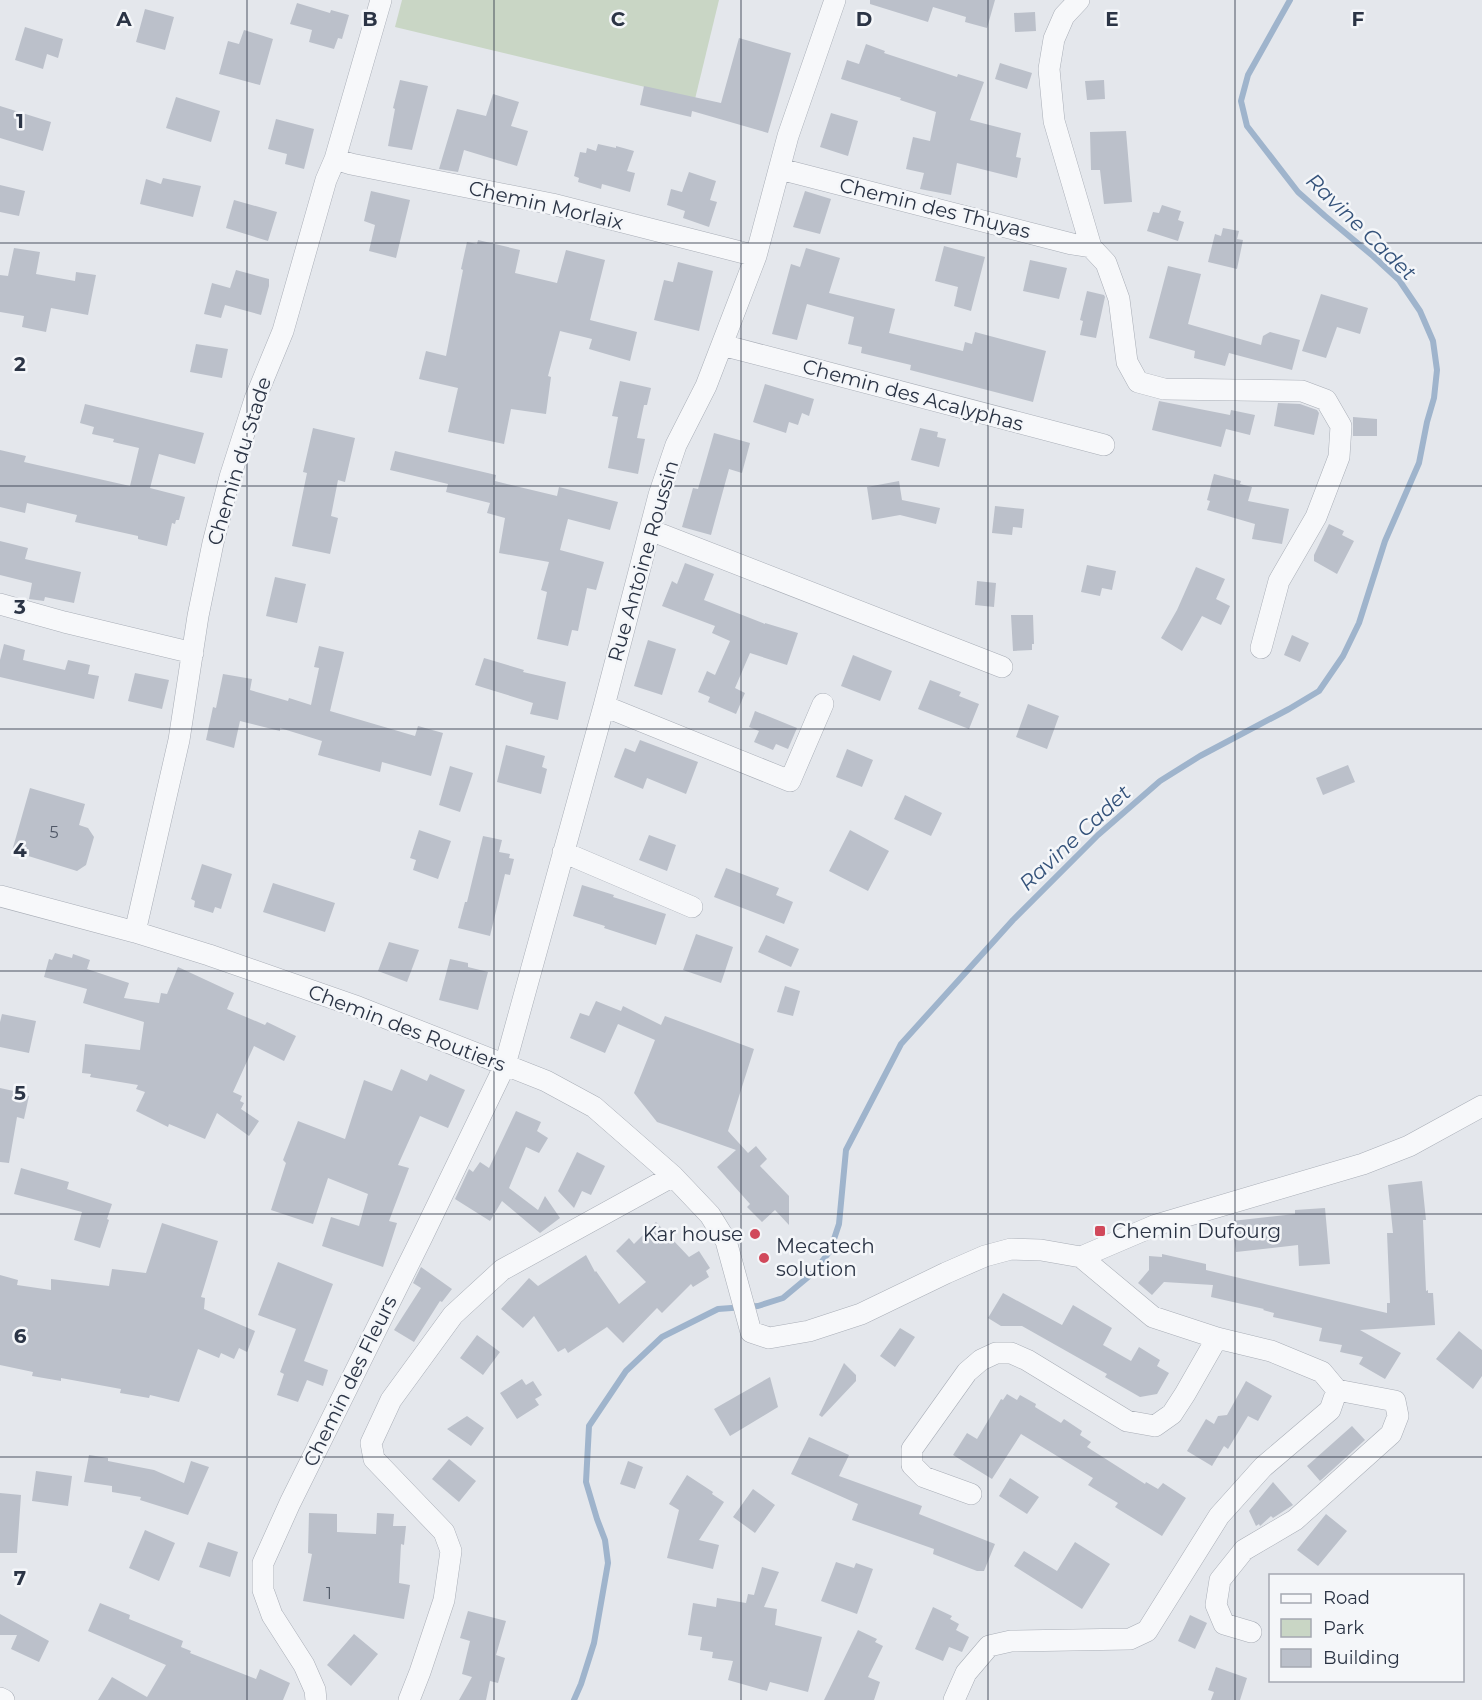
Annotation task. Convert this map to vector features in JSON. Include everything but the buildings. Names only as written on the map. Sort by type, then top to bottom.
[{"type":"street","name":"Chemin du Stade","points":[[135,933],[179,740],[198,616],[230,477],[255,399],[283,331],[381,0]]},
{"type":"street","name":"Rue Antoine Roussin","points":[[505,1065],[604,706],[659,495],[676,445],[706,386],[756,256],[788,136],[836,0]]},
{"type":"street","points":[[1080,0],[1064,16],[1054,39],[1050,69],[1054,121],[1090,247],[1106,263],[1119,299],[1127,362],[1138,382],[1164,389],[1302,391],[1326,400],[1341,426],[1339,457],[1316,517],[1279,581],[1261,648]]},
{"type":"street","name":"Chemin Morlaix","points":[[335,159],[552,204],[756,256]]},
{"type":"street","name":"Chemin des Thuyas","points":[[780,169],[1090,247]]},
{"type":"street","name":"Chemin des Acalyphas","points":[[722,345],[1104,445]]},
{"type":"street","points":[[650,530],[1002,668]]},
{"type":"street","points":[[0,604],[193,653]]},
{"type":"street","points":[[604,706],[790,781],[823,704]]},
{"type":"street","points":[[563,852],[692,907]]},
{"type":"street","name":"Chemin des Routiers","points":[[0,896],[209,955],[358,1007],[546,1081],[594,1107],[673,1176],[710,1215],[726,1241],[735,1276],[760,1335],[789,1335],[809,1331],[861,1314],[946,1273],[994,1254],[1011,1250],[1041,1250],[1080,1257]]},
{"type":"street","name":"Chemin des Fleurs","points":[[316,1700],[315,1690],[304,1665],[272,1615],[263,1590],[263,1563],[505,1065]]},
{"type":"street","points":[[1251,1632],[1224,1624],[1216,1605],[1220,1580],[1244,1550],[1295,1520],[1391,1434],[1398,1416],[1395,1401],[1337,1390],[1322,1372],[1271,1351],[1217,1338],[1153,1317],[1080,1257],[1156,1225],[1372,1160],[1409,1146],[1482,1106]]},
{"type":"street","points":[[409,1700],[444,1600],[451,1551],[444,1532],[374,1458],[371,1443],[390,1400],[453,1316],[502,1270],[673,1176]]},
{"type":"street","points":[[971,1494],[924,1477],[912,1465],[912,1449],[967,1372],[981,1360],[996,1353],[1011,1353],[1027,1359],[1127,1421],[1155,1425],[1172,1414],[1217,1338]]},
{"type":"street","points":[[954,1700],[966,1673],[989,1646],[1011,1641],[1130,1639],[1147,1631],[1219,1516],[1263,1467],[1330,1410],[1337,1390]]},
{"type":"street","points":[[0,1698],[4,1700]]},
{"type":"green space","points":[[402,0],[719,0],[695,99],[395,27]]},
{"type":"waterway","name":"Ravine Cadet","points":[[574,1700],[594,1643],[608,1563],[605,1540],[586,1482],[589,1426],[626,1371],[662,1337],[718,1309],[758,1306],[783,1298],[813,1273],[830,1251],[839,1224],[846,1150],[901,1044],[1013,920],[1098,835],[1160,781],[1200,756],[1319,691],[1343,656],[1359,623],[1385,541],[1419,463],[1434,398],[1437,370],[1433,341],[1420,311],[1399,280],[1298,192],[1247,126],[1241,101],[1248,75],[1290,0]]},
{"type":"place","name":"Chemin Dufourg","points":[[1100,1231]]},
{"type":"place","name":"Kar house","points":[[755,1234]]},
{"type":"place","name":"Mecatech solution","points":[[764,1258]]}]
